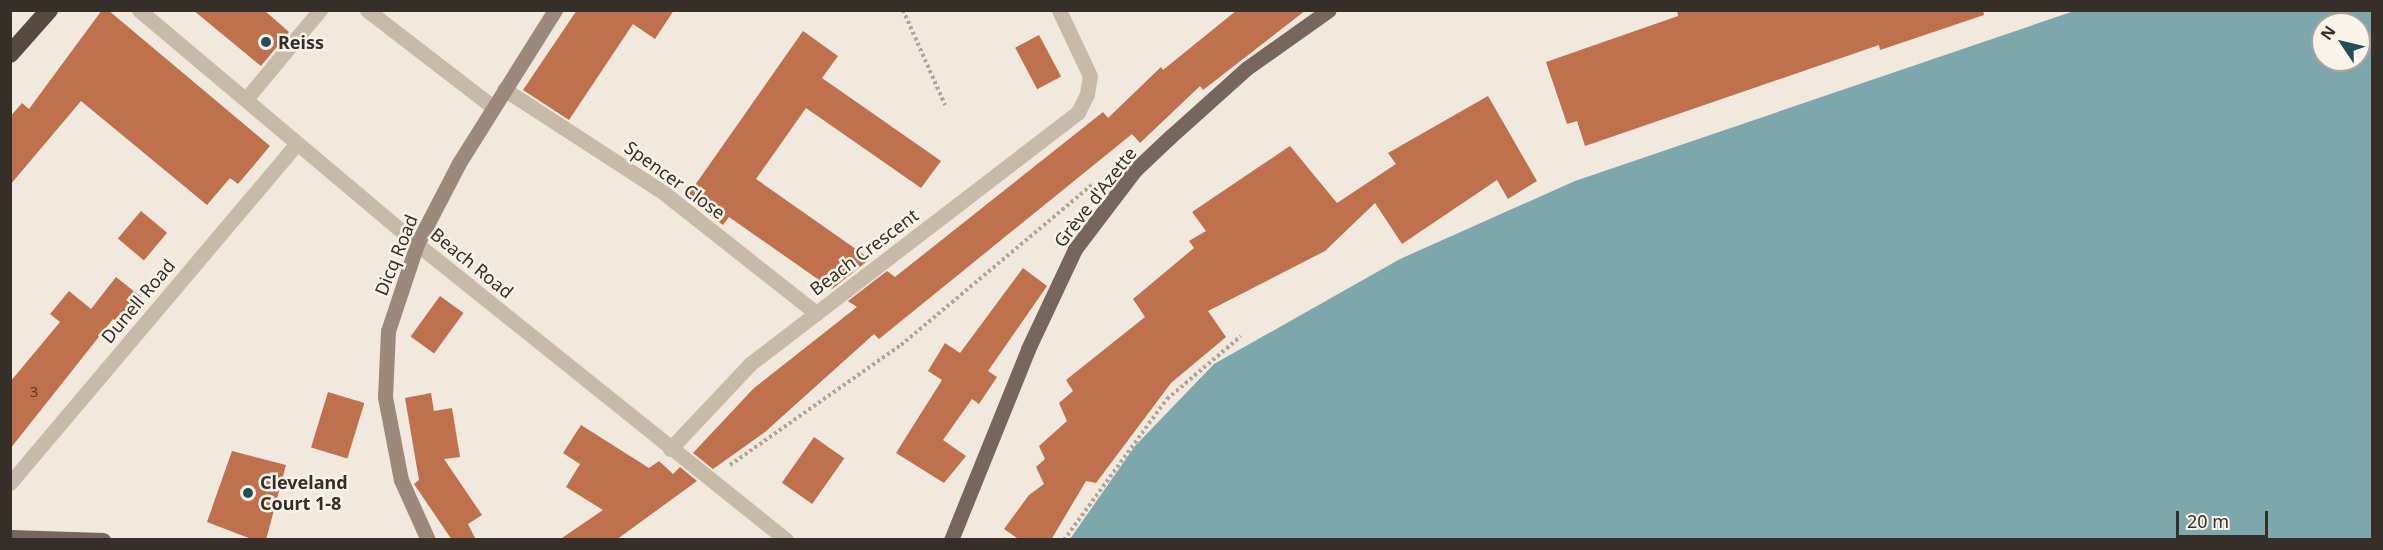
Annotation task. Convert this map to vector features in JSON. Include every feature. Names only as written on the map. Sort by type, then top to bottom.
[{"type":"highway","points":[[10,54],[49,10]]},
{"type":"main road","name":"Dicq Road","points":[[428,540],[401,480],[385,397],[388,331],[417,244],[493,107],[555,10]]},
{"type":"main road","name":"Grève d'Azette","points":[[951,540],[1033,339],[1075,249],[1135,170],[1170,137],[1247,68],[1329,10]]},
{"type":"main road","points":[[10,537],[103,540]]},
{"type":"street","name":"Beach Road","points":[[139,10],[417,244],[786,540]]},
{"type":"street","points":[[246,99],[320,10]]},
{"type":"street","points":[[368,10],[493,107]]},
{"type":"street","name":"Beach Crescent","points":[[670,449],[750,364],[1078,112],[1088,94],[1090,76],[1059,10]]},
{"type":"street","name":"Spencer Close","points":[[504,89],[664,193],[816,313]]},
{"type":"street","name":"Dunell Road","points":[[10,483],[296,144]]},
{"type":"path","points":[[903,10],[945,105]]},
{"type":"path","points":[[713,482],[722,470],[901,345],[1097,181]]},
{"type":"path","points":[[1064,540],[1167,399],[1241,336]]},
{"type":"water","points":[[2074,11],[2372,11],[2372,539],[1070,539],[1135,446],[1214,364],[1400,259],[1575,181]]},
{"type":"building","points":[[102,10],[108,10],[270,146],[238,184],[230,178],[207,205],[81,101],[10,185],[10,117],[22,103],[29,109]]},
{"type":"building","points":[[193,10],[264,10],[289,32],[261,66]]},
{"type":"building","points":[[577,10],[674,10],[655,39],[633,24],[569,120],[523,90]]},
{"type":"building","points":[[1237,10],[1306,10],[1203,90],[1200,86],[1140,143],[1132,134],[879,339],[874,334],[765,432],[713,469],[693,453],[754,388],[857,307],[848,301],[887,271],[895,277],[1103,112],[1108,118],[1161,67],[1163,70]]},
{"type":"building","points":[[1677,10],[1983,10],[1984,15],[1880,50],[1879,45],[1585,146],[1577,121],[1567,124],[1546,62],[1678,16]]},
{"type":"building","points":[[803,31],[838,56],[822,78],[941,161],[921,188],[806,108],[756,179],[870,259],[832,289],[729,217],[723,225],[686,198]]},
{"type":"building","points":[[1039,35],[1061,76],[1037,89],[1015,48]]},
{"type":"building","points":[[1488,96],[1537,181],[1508,199],[1497,180],[1402,244],[1375,203],[1325,251],[1208,311],[1226,337],[1171,383],[1096,483],[1086,481],[1051,540],[1020,540],[1004,529],[1029,495],[1044,484],[1036,467],[1045,459],[1039,446],[1067,421],[1059,403],[1073,391],[1066,380],[1145,317],[1133,299],[1194,248],[1189,241],[1206,231],[1192,212],[1290,146],[1337,203],[1396,164],[1388,153]]},
{"type":"building","points":[[141,211],[167,233],[144,260],[118,239]]},
{"type":"building","points":[[1023,268],[1047,286],[988,371],[997,377],[979,404],[972,399],[943,440],[966,456],[944,483],[896,453],[942,380],[928,371],[945,343],[960,353]]},
{"type":"building","points":[[116,277],[141,297],[119,324],[113,319],[10,449],[10,382],[60,322],[50,314],[69,291],[91,309]]},
{"type":"building","points":[[440,296],[463,313],[434,353],[411,336]]},
{"type":"building","points":[[328,392],[364,403],[347,459],[311,447]]},
{"type":"building","points":[[431,393],[434,411],[452,408],[460,457],[444,459],[482,515],[468,524],[476,540],[452,540],[414,484],[419,480],[405,398]]},
{"type":"building","points":[[581,425],[649,468],[659,461],[673,474],[680,467],[697,481],[616,540],[559,540],[603,510],[566,487],[580,464],[563,453]]},
{"type":"building","points":[[814,437],[844,458],[812,504],[782,483]]},
{"type":"building","name":"Cleveland Court 1-8","points":[[232,451],[286,465],[266,540],[254,540],[207,522]]},
{"type":"place","name":"Reiss","points":[[266,42]]},
{"type":"place","name":"Cleveland Court 1-8","points":[[248,493]]}]
